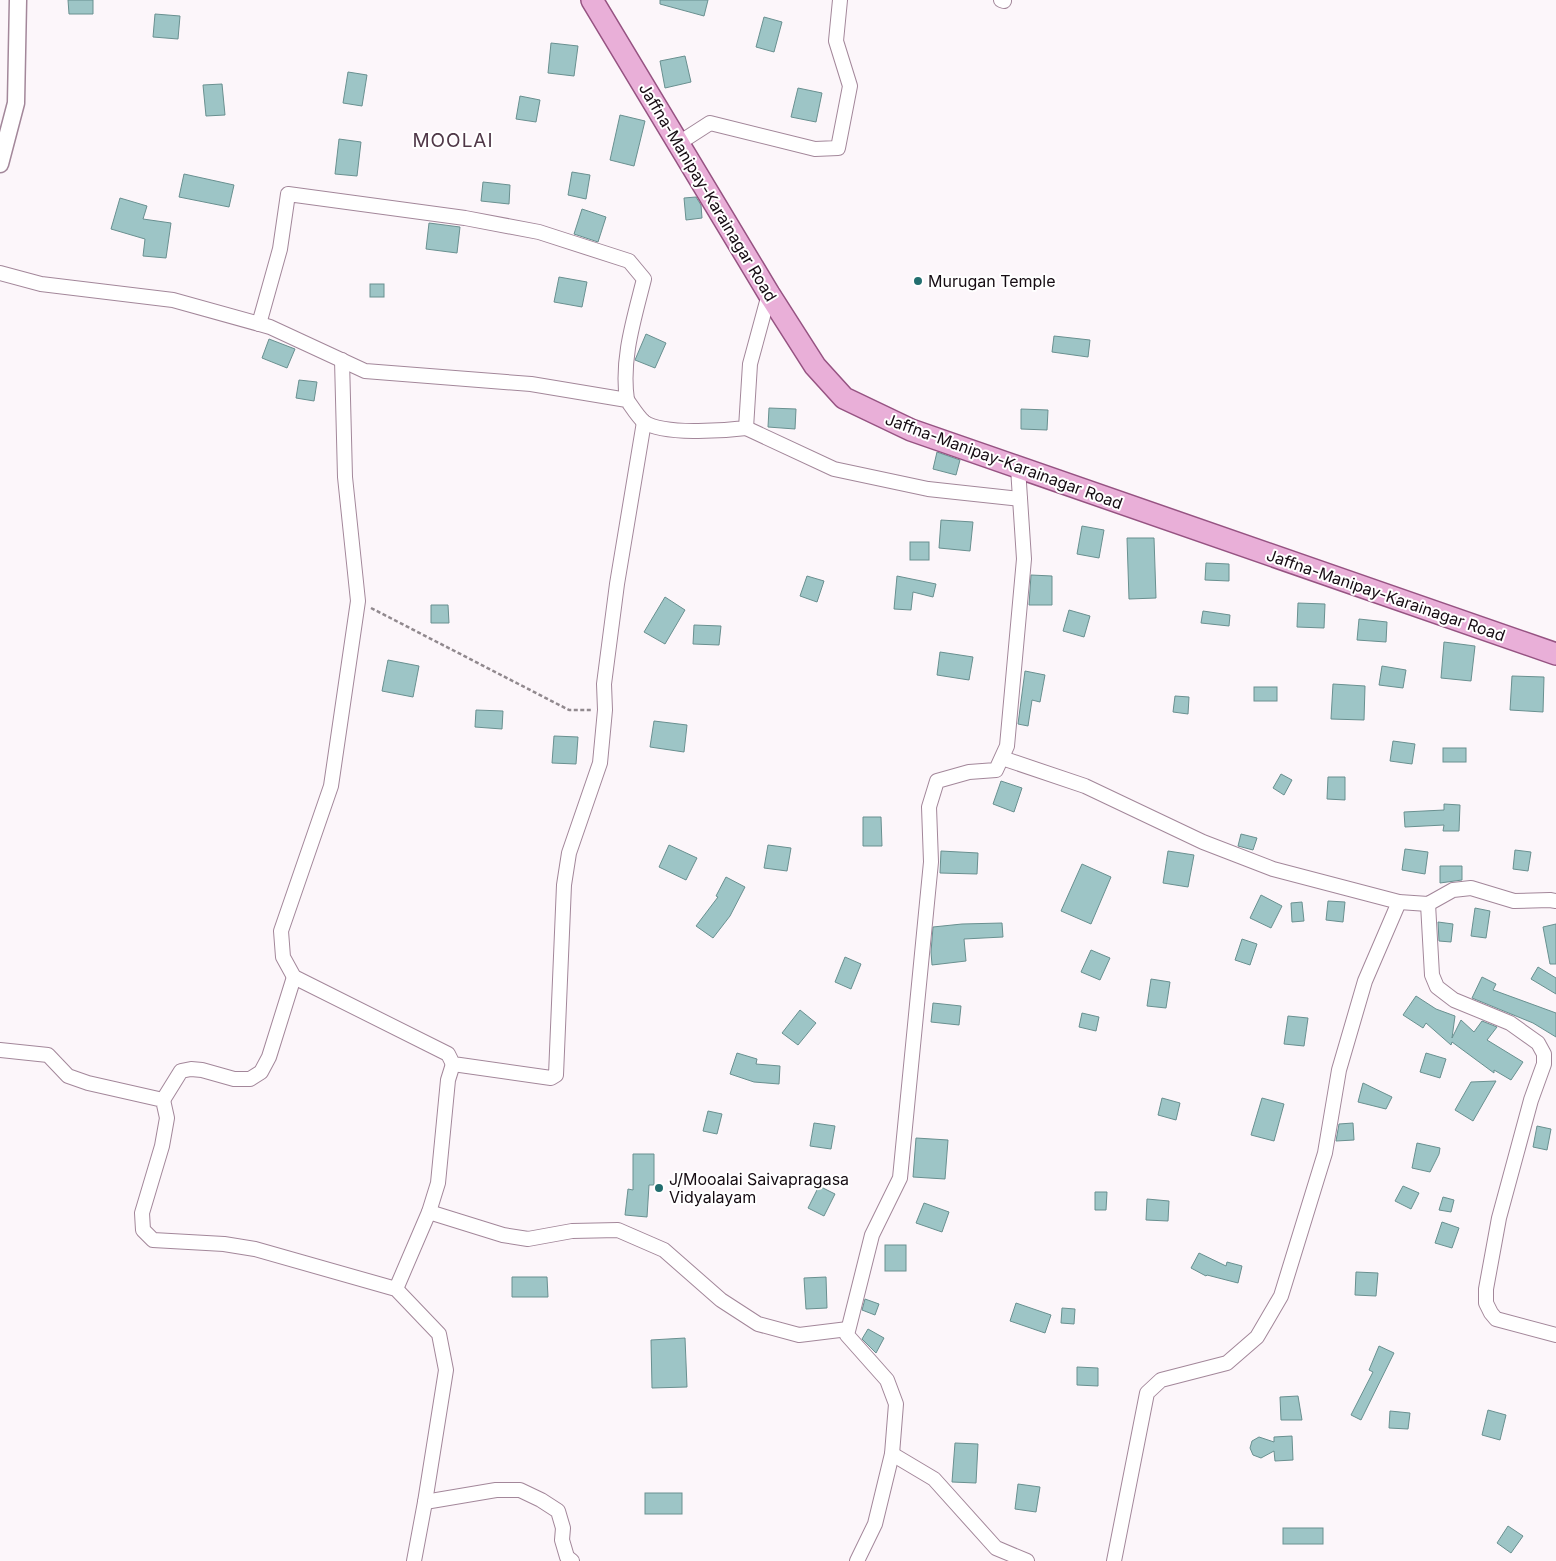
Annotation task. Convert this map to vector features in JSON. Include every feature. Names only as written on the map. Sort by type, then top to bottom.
[{"type":"main road","name":"Jaffna-Manipay-Karainagar Road","points":[[592,0],[769,294],[815,366],[844,398],[911,430],[1556,654]]},
{"type":"street","points":[[0,164],[16,103],[18,0]]},
{"type":"street","points":[[679,143],[710,123],[815,149],[838,148],[850,86],[836,41],[840,0]]},
{"type":"street","points":[[259,324],[280,249],[288,194],[465,218],[540,232],[629,261],[644,279],[631,328],[624,384],[627,400],[644,422],[664,428],[719,431],[746,428],[834,469],[928,489],[1020,499]]},
{"type":"street","points":[[0,272],[41,284],[173,300],[270,327],[365,371],[531,384],[627,400]]},
{"type":"street","points":[[746,428],[750,364],[769,294]]},
{"type":"street","points":[[342,360],[345,477],[358,601],[331,786],[281,930],[283,957],[294,977],[448,1054],[453,1064],[448,1080],[438,1183],[429,1212],[396,1289]]},
{"type":"street","points":[[453,1064],[551,1078],[556,1075],[564,885],[569,853],[600,763],[605,710],[604,684],[617,584],[644,422]]},
{"type":"street","points":[[857,1561],[875,1524],[892,1454],[896,1404],[887,1380],[846,1335],[872,1235],[900,1178],[931,862],[929,807],[938,781],[969,772],[996,770],[1007,746],[1024,559],[1018,468]]},
{"type":"street","points":[[1002,758],[1085,786],[1202,842],[1272,869],[1399,902],[1428,904],[1454,890],[1471,888],[1514,901],[1556,901]]},
{"type":"street","points":[[1114,1561],[1147,1393],[1161,1380],[1227,1363],[1257,1337],[1281,1296],[1325,1153],[1339,1070],[1365,981],[1399,902]]},
{"type":"street","points":[[1428,904],[1432,975],[1437,987],[1454,1000],[1510,1022],[1538,1043],[1544,1054],[1544,1064],[1531,1100],[1499,1218],[1486,1289],[1486,1303],[1496,1319],[1556,1335]]},
{"type":"street","points":[[294,977],[268,1057],[261,1072],[250,1079],[234,1079],[202,1070],[181,1071],[162,1100],[167,1118],[162,1146],[142,1213],[143,1230],[153,1240],[224,1244],[255,1248],[396,1289],[439,1334],[446,1370],[426,1502],[414,1561]]},
{"type":"street","points":[[0,1050],[48,1055],[68,1076],[88,1083],[162,1100]]},
{"type":"street","points":[[429,1212],[503,1235],[528,1239],[572,1231],[618,1230],[664,1250],[721,1300],[758,1324],[799,1335],[848,1328]]},
{"type":"street","points":[[892,1454],[934,1479],[996,1548],[1027,1561]]},
{"type":"street","points":[[426,1502],[496,1490],[520,1490],[558,1511],[563,1528],[562,1540],[567,1557],[572,1561]]},
{"type":"path","points":[[358,601],[569,710],[605,710]]},
{"type":"building","points":[[68,0],[93,0],[93,14],[69,14]]},
{"type":"building","points":[[660,0],[708,0],[704,16],[660,4]]},
{"type":"building","points":[[155,14],[180,16],[178,39],[153,37]]},
{"type":"building","points":[[764,17],[782,22],[774,52],[756,47]]},
{"type":"building","points":[[551,43],[578,46],[574,76],[548,73]]},
{"type":"building","points":[[685,56],[691,82],[665,88],[660,61]]},
{"type":"building","points":[[348,72],[367,75],[362,106],[343,103]]},
{"type":"building","points":[[222,84],[225,115],[206,116],[203,85]]},
{"type":"building","points":[[798,88],[822,93],[816,122],[791,117]]},
{"type":"building","points":[[520,96],[540,100],[536,122],[516,119]]},
{"type":"building","points":[[620,115],[645,121],[634,166],[610,160]]},
{"type":"building","points":[[339,139],[361,142],[357,176],[335,174]]},
{"type":"building","points":[[572,172],[590,175],[586,199],[568,195]]},
{"type":"building","points":[[184,174],[234,185],[229,207],[179,197]]},
{"type":"building","points":[[483,182],[510,185],[509,204],[481,201]]},
{"type":"building","points":[[696,197],[701,205],[702,218],[686,220],[684,198]]},
{"type":"building","points":[[120,198],[147,206],[143,219],[171,223],[166,258],[143,256],[145,239],[111,229]]},
{"type":"building","points":[[582,209],[606,217],[598,242],[574,234]]},
{"type":"building","points":[[429,223],[460,227],[457,253],[426,249]]},
{"type":"building","points":[[559,277],[587,282],[582,307],[554,302]]},
{"type":"building","points":[[370,284],[384,284],[384,297],[370,297]]},
{"type":"building","points":[[646,334],[666,343],[655,368],[635,360]]},
{"type":"building","points":[[1054,336],[1090,340],[1088,357],[1052,352]]},
{"type":"building","points":[[269,339],[295,349],[287,368],[262,358]]},
{"type":"building","points":[[299,380],[317,382],[314,401],[296,398]]},
{"type":"building","points":[[769,408],[796,409],[795,429],[768,427]]},
{"type":"building","points":[[1021,409],[1048,410],[1047,430],[1021,429]]},
{"type":"building","points":[[937,452],[960,460],[956,475],[933,469]]},
{"type":"building","points":[[941,520],[973,522],[970,551],[939,548]]},
{"type":"building","points":[[1082,526],[1104,530],[1099,558],[1077,554]]},
{"type":"building","points":[[1127,538],[1154,538],[1156,598],[1129,599]]},
{"type":"building","points":[[910,542],[929,542],[929,560],[910,560]]},
{"type":"building","points":[[1206,563],[1229,564],[1229,581],[1205,580]]},
{"type":"building","points":[[1031,575],[1052,576],[1052,605],[1029,605]]},
{"type":"building","points":[[807,576],[824,581],[817,602],[800,596]]},
{"type":"building","points":[[897,576],[936,584],[933,597],[913,592],[911,610],[894,609]]},
{"type":"building","points":[[665,597],[685,610],[665,644],[644,632]]},
{"type":"building","points":[[1298,603],[1325,604],[1324,628],[1297,627]]},
{"type":"building","points":[[431,605],[448,605],[449,623],[431,623]]},
{"type":"building","points":[[1069,610],[1090,616],[1084,637],[1063,631]]},
{"type":"building","points":[[1203,611],[1230,615],[1229,626],[1201,623]]},
{"type":"building","points":[[1359,619],[1387,622],[1386,642],[1357,640]]},
{"type":"building","points":[[694,625],[721,626],[719,645],[693,644]]},
{"type":"building","points":[[1444,642],[1475,646],[1471,681],[1441,678]]},
{"type":"building","points":[[940,652],[973,657],[969,680],[937,675]]},
{"type":"building","points":[[388,660],[419,666],[413,697],[382,691]]},
{"type":"building","points":[[1382,666],[1406,670],[1403,688],[1379,685]]},
{"type":"building","points":[[1025,671],[1045,675],[1040,702],[1032,700],[1028,726],[1018,724]]},
{"type":"building","points":[[1512,676],[1544,677],[1543,712],[1510,710]]},
{"type":"building","points":[[1333,684],[1365,686],[1364,720],[1331,719]]},
{"type":"building","points":[[1254,687],[1277,687],[1277,701],[1254,701]]},
{"type":"building","points":[[1175,696],[1189,697],[1188,714],[1173,712]]},
{"type":"building","points":[[476,710],[503,711],[502,729],[475,727]]},
{"type":"building","points":[[654,721],[687,725],[684,752],[650,747]]},
{"type":"building","points":[[554,736],[578,737],[576,764],[552,763]]},
{"type":"building","points":[[1393,741],[1415,744],[1412,764],[1390,761]]},
{"type":"building","points":[[1443,748],[1466,748],[1466,762],[1443,762]]},
{"type":"building","points":[[1281,774],[1292,780],[1284,795],[1273,788]]},
{"type":"building","points":[[1328,777],[1345,777],[1345,800],[1327,799]]},
{"type":"building","points":[[1001,781],[1022,788],[1014,812],[993,804]]},
{"type":"building","points":[[1444,804],[1460,805],[1459,831],[1443,831],[1444,825],[1405,827],[1404,812],[1444,810]]},
{"type":"building","points":[[863,817],[881,817],[882,846],[863,846]]},
{"type":"building","points":[[1241,834],[1257,838],[1253,850],[1238,846]]},
{"type":"building","points":[[669,845],[697,858],[686,880],[659,867]]},
{"type":"building","points":[[768,845],[791,848],[787,871],[764,868]]},
{"type":"building","points":[[1405,849],[1428,852],[1425,874],[1402,870]]},
{"type":"building","points":[[1515,850],[1531,852],[1528,871],[1513,869]]},
{"type":"building","points":[[941,851],[978,853],[977,874],[940,873]]},
{"type":"building","points":[[1168,851],[1194,855],[1188,887],[1163,883]]},
{"type":"building","points":[[1082,864],[1111,877],[1091,924],[1061,911]]},
{"type":"building","points":[[1440,866],[1462,866],[1462,880],[1440,883]]},
{"type":"building","points":[[726,877],[745,887],[730,916],[713,938],[696,926],[718,897],[716,896]]},
{"type":"building","points":[[1261,895],[1282,906],[1271,928],[1250,918]]},
{"type":"building","points":[[1328,901],[1345,902],[1343,922],[1326,920]]},
{"type":"building","points":[[1302,902],[1304,921],[1292,922],[1291,903]]},
{"type":"building","points":[[1475,908],[1490,911],[1486,938],[1471,936]]},
{"type":"building","points":[[1438,922],[1453,924],[1451,942],[1439,941]]},
{"type":"building","points":[[1002,923],[1003,937],[964,939],[966,961],[932,965],[933,927]]},
{"type":"building","points":[[1556,924],[1556,964],[1550,964],[1543,927]]},
{"type":"building","points":[[1242,939],[1257,944],[1250,965],[1235,960]]},
{"type":"building","points":[[1091,950],[1110,958],[1100,980],[1081,972]]},
{"type":"building","points":[[845,957],[861,964],[851,989],[835,982]]},
{"type":"building","points":[[1538,967],[1556,978],[1556,994],[1531,979]]},
{"type":"building","points":[[1482,977],[1496,984],[1493,990],[1556,1013],[1556,1037],[1533,1023],[1472,998]]},
{"type":"building","points":[[1151,979],[1170,982],[1166,1008],[1147,1006]]},
{"type":"building","points":[[1416,996],[1436,1009],[1455,1016],[1452,1038],[1461,1020],[1474,1032],[1482,1021],[1497,1027],[1487,1040],[1523,1062],[1511,1080],[1494,1070],[1494,1073],[1452,1042],[1451,1045],[1426,1023],[1423,1028],[1403,1015]]},
{"type":"building","points":[[933,1003],[961,1006],[959,1025],[931,1022]]},
{"type":"building","points":[[800,1010],[816,1023],[798,1045],[782,1033]]},
{"type":"building","points":[[1082,1013],[1099,1017],[1096,1031],[1079,1027]]},
{"type":"building","points":[[1288,1016],[1308,1018],[1304,1046],[1284,1044]]},
{"type":"building","points":[[737,1053],[757,1059],[756,1064],[780,1066],[779,1084],[754,1082],[730,1074]]},
{"type":"building","points":[[1426,1053],[1446,1059],[1440,1078],[1420,1072]]},
{"type":"building","points":[[1496,1081],[1473,1121],[1455,1110],[1471,1082]]},
{"type":"building","points":[[1363,1083],[1392,1097],[1386,1109],[1358,1102]]},
{"type":"building","points":[[1162,1098],[1180,1103],[1176,1120],[1158,1115]]},
{"type":"building","points":[[1262,1098],[1284,1104],[1274,1141],[1251,1135]]},
{"type":"building","points":[[708,1111],[722,1114],[717,1134],[703,1131]]},
{"type":"building","points":[[814,1123],[835,1126],[831,1149],[810,1146]]},
{"type":"building","points":[[1353,1123],[1354,1140],[1336,1141],[1339,1124]]},
{"type":"building","points":[[1537,1126],[1551,1129],[1547,1150],[1533,1147]]},
{"type":"building","points":[[916,1138],[948,1140],[945,1179],[913,1177]]},
{"type":"building","points":[[1417,1143],[1440,1148],[1430,1172],[1412,1168]]},
{"type":"building","points":[[633,1154],[654,1154],[654,1185],[649,1185],[647,1217],[625,1215],[628,1189],[633,1190]]},
{"type":"building","points":[[819,1186],[835,1194],[824,1216],[808,1208]]},
{"type":"building","points":[[1403,1186],[1419,1193],[1411,1209],[1395,1201]]},
{"type":"building","points":[[1095,1192],[1107,1192],[1106,1210],[1095,1210]]},
{"type":"building","points":[[1443,1197],[1454,1200],[1451,1212],[1439,1210]]},
{"type":"building","points":[[1147,1199],[1169,1201],[1168,1221],[1146,1220]]},
{"type":"building","points":[[924,1203],[949,1212],[942,1232],[916,1223]]},
{"type":"building","points":[[1442,1222],[1459,1228],[1452,1248],[1435,1243]]},
{"type":"building","points":[[885,1245],[906,1245],[906,1271],[885,1271]]},
{"type":"building","points":[[1199,1253],[1226,1266],[1227,1262],[1242,1266],[1238,1283],[1206,1276],[1191,1268]]},
{"type":"building","points":[[1356,1272],[1378,1273],[1376,1296],[1355,1295]]},
{"type":"building","points":[[512,1277],[547,1277],[548,1297],[512,1297]]},
{"type":"building","points":[[826,1277],[827,1308],[806,1309],[804,1278]]},
{"type":"building","points":[[865,1299],[879,1304],[875,1315],[862,1310]]},
{"type":"building","points":[[1016,1303],[1051,1315],[1045,1333],[1010,1321]]},
{"type":"building","points":[[1062,1308],[1075,1309],[1074,1324],[1061,1323]]},
{"type":"building","points":[[868,1329],[884,1338],[876,1353],[862,1339]]},
{"type":"building","points":[[685,1338],[687,1387],[652,1388],[651,1340]]},
{"type":"building","points":[[1379,1346],[1394,1353],[1361,1420],[1351,1415],[1373,1372],[1369,1370]]},
{"type":"building","points":[[1077,1367],[1098,1368],[1098,1386],[1077,1385]]},
{"type":"building","points":[[1298,1396],[1302,1420],[1281,1420],[1280,1397]]},
{"type":"building","points":[[1488,1410],[1506,1415],[1500,1440],[1482,1435]]},
{"type":"building","points":[[1390,1411],[1410,1413],[1408,1429],[1389,1428]]},
{"type":"building","points":[[1292,1436],[1293,1460],[1275,1461],[1274,1451],[1261,1458],[1253,1455],[1250,1448],[1252,1441],[1259,1437],[1274,1442],[1274,1437]]},
{"type":"building","points":[[955,1443],[978,1444],[976,1483],[952,1482]]},
{"type":"building","points":[[1018,1484],[1040,1487],[1036,1512],[1015,1509]]},
{"type":"building","points":[[645,1493],[682,1493],[682,1514],[645,1514]]},
{"type":"building","points":[[1508,1526],[1523,1536],[1511,1553],[1497,1543]]},
{"type":"building","points":[[1283,1528],[1323,1528],[1323,1544],[1283,1544]]},
{"type":"place","name":"Murugan Temple","points":[[918,281]]},
{"type":"place","name":"J/Mooalai Saivapragasa Vidyalayam","points":[[659,1188]]},
{"type":"district","name":"MOOLAI","points":[[453,140]]}]
